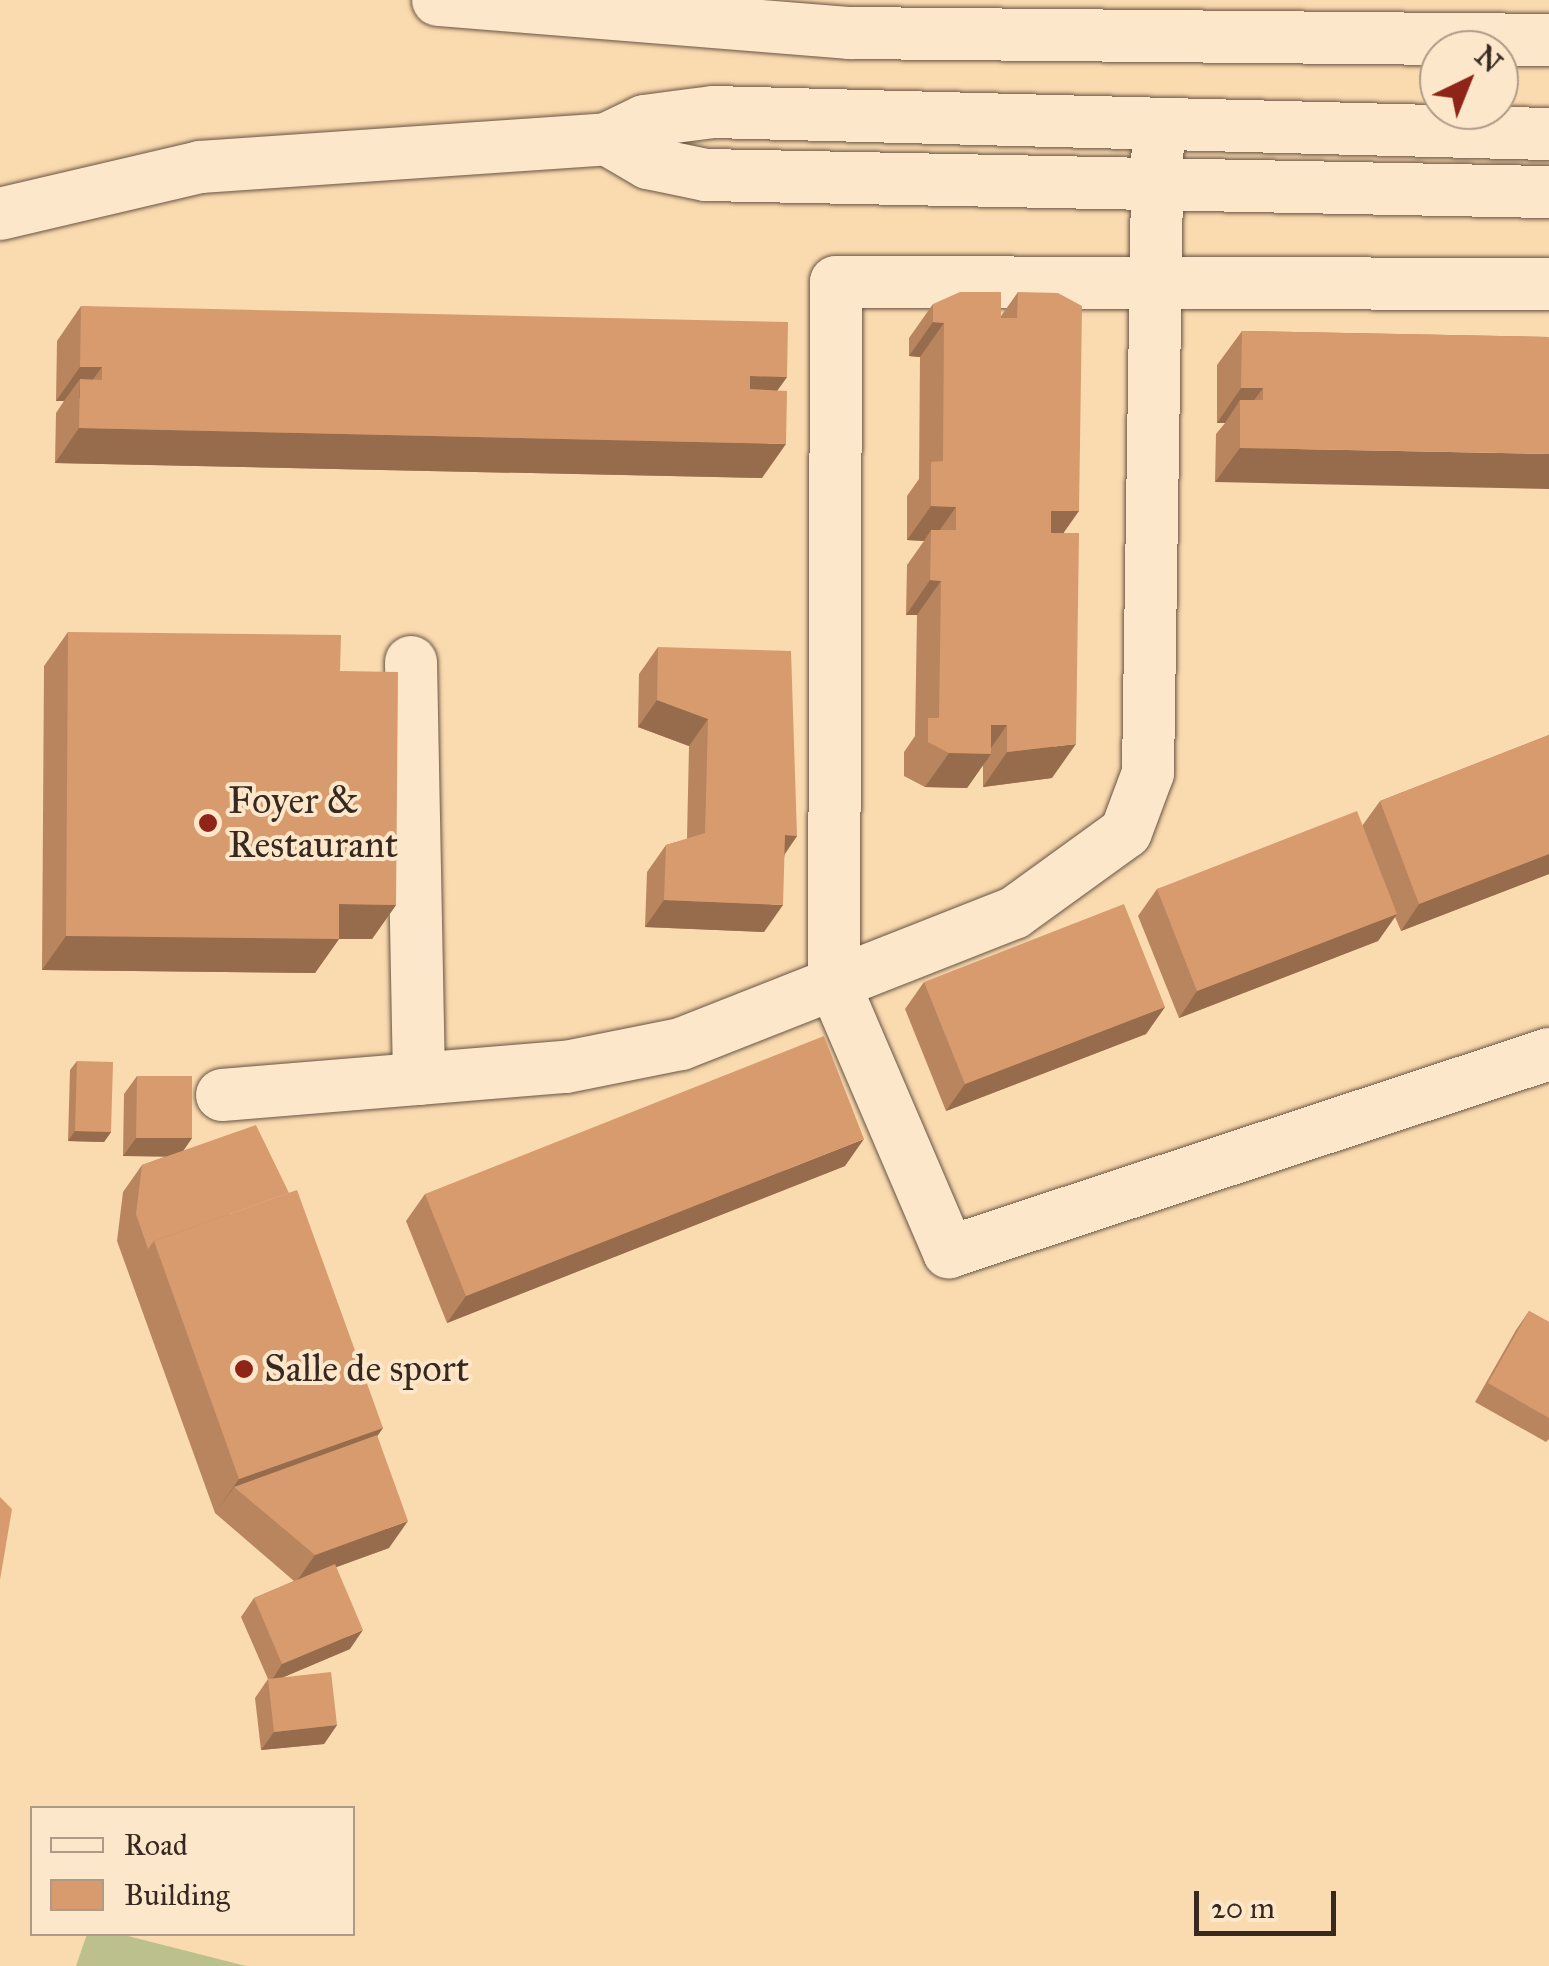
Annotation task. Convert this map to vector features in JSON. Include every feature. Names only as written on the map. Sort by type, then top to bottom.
[{"type":"street","points":[[438,0],[850,33],[1114,17],[1549,40]]},
{"type":"street","points":[[0,214],[200,168],[607,139],[644,120],[713,112],[1549,134]]},
{"type":"street","points":[[222,1095],[566,1067],[680,1044],[1014,913],[1126,832],[1148,774],[1158,124]]},
{"type":"street","points":[[607,139],[648,164],[706,175],[1549,192]]},
{"type":"street","points":[[1549,284],[1153,279],[836,282],[834,984],[949,1252],[1549,1054]]},
{"type":"street","points":[[411,662],[419,1079]]},
{"type":"green space","points":[[86,1936],[128,1936],[246,1966],[76,1966]]},
{"type":"building","points":[[960,292],[1001,292],[1001,318],[1017,318],[1018,292],[1058,293],[1082,306],[1079,511],[1051,511],[1051,533],[1079,533],[1076,744],[1007,752],[1007,725],[991,725],[991,754],[949,753],[928,742],[928,718],[939,718],[941,581],[930,580],[931,530],[956,530],[956,507],[931,506],[931,462],[943,461],[944,323],[933,322],[933,304]]},
{"type":"building","points":[[81,306],[788,322],[787,377],[750,376],[750,389],[787,391],[786,444],[79,428],[80,379],[102,380],[102,367],[80,367]]},
{"type":"building","points":[[1242,331],[1549,337],[1549,454],[1240,448],[1240,400],[1263,400],[1263,388],[1241,388]]},
{"type":"building","name":"Foyer & Restaurant","points":[[68,632],[341,635],[340,671],[398,672],[396,905],[339,904],[339,939],[66,936]]},
{"type":"building","points":[[658,647],[791,651],[797,836],[785,835],[783,905],[664,900],[666,845],[705,833],[708,719],[657,700]]},
{"type":"building","points":[[1549,735],[1549,854],[1419,904],[1380,801]]},
{"type":"building","points":[[1357,811],[1397,914],[1197,991],[1157,889]]},
{"type":"building","points":[[1124,904],[1165,1007],[965,1084],[924,982]]},
{"type":"building","points":[[824,1036],[864,1139],[466,1296],[425,1194]]},
{"type":"building","points":[[77,1061],[113,1062],[111,1132],[75,1131]]},
{"type":"building","points":[[137,1076],[192,1076],[192,1138],[136,1138]]},
{"type":"building","points":[[256,1125],[289,1193],[154,1241],[148,1249],[136,1214],[142,1165]]},
{"type":"building","name":"Salle de sport","points":[[297,1190],[383,1428],[239,1479],[154,1241]]},
{"type":"building","points":[[1529,1311],[1549,1322],[1549,1418],[1488,1383]]},
{"type":"building","points":[[377,1435],[408,1521],[315,1555],[234,1487]]},
{"type":"building","points":[[0,1497],[12,1509],[0,1580]]},
{"type":"building","points":[[335,1564],[363,1630],[282,1664],[254,1598]]},
{"type":"building","points":[[331,1672],[337,1725],[274,1732],[268,1679]]},
{"type":"place","name":"Foyer & Restaurant","points":[[208,823]]},
{"type":"place","name":"Salle de sport","points":[[244,1369]]}]
